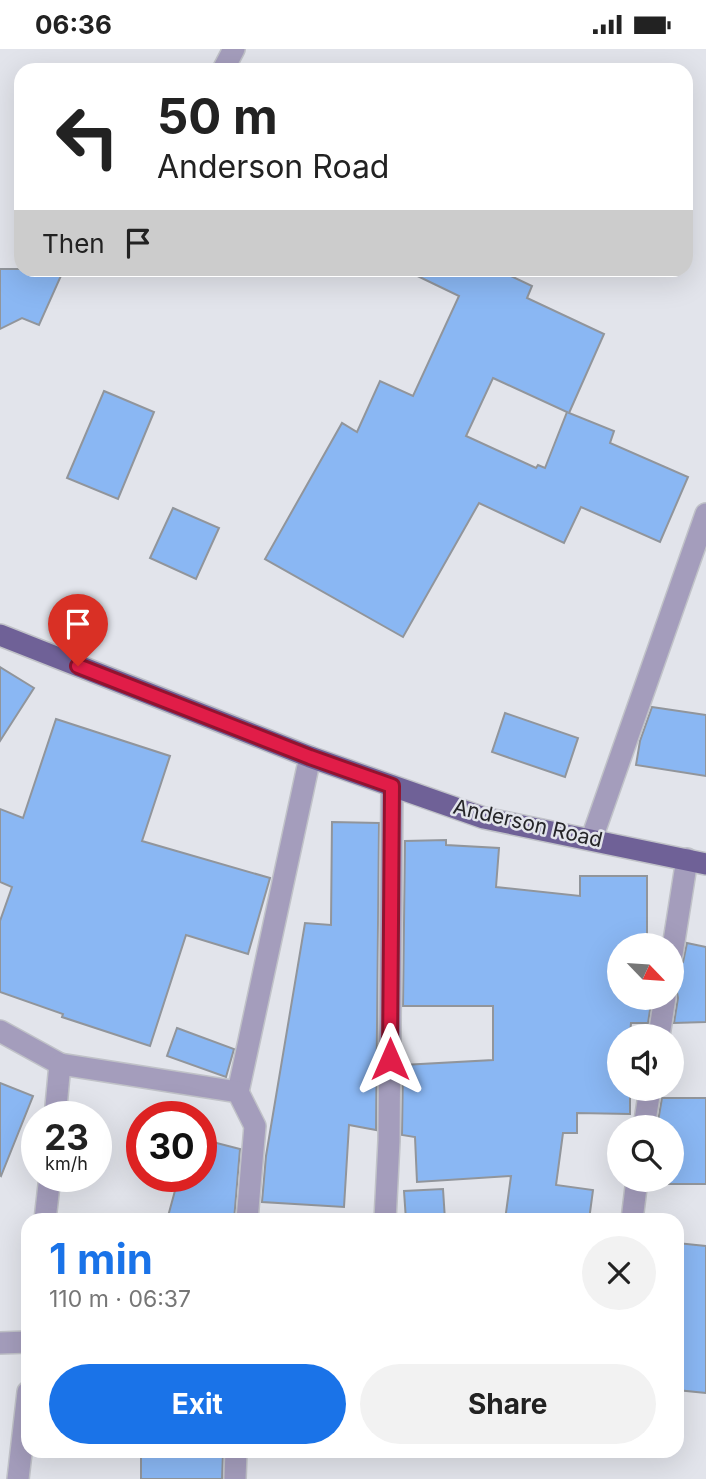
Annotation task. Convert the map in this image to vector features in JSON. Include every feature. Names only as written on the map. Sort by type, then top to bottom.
[{"type":"main road","name":"Anderson Road","points":[[0,635],[310,757],[484,818],[697,861]]},
{"type":"street","points":[[592,838],[706,514]]},
{"type":"street","points":[[248,1213],[255,1126],[238,1092],[310,757]]},
{"type":"street","points":[[385,1213],[390,1141],[392,786]]},
{"type":"street","points":[[678,933],[697,861]]},
{"type":"street","points":[[0,1031],[60,1064],[238,1092]]},
{"type":"street","points":[[57,1101],[60,1064]]},
{"type":"street","points":[[47,1213],[49,1192]]},
{"type":"street","points":[[633,1213],[635,1192]]},
{"type":"street","points":[[0,1343],[21,1342]]},
{"type":"street","points":[[18,1479],[21,1453]]},
{"type":"street","points":[[235,1479],[236,1458]]},
{"type":"building","points":[[0,269],[14,269],[14,277],[60,277],[39,325],[22,318],[0,329]]},
{"type":"building","points":[[420,277],[513,277],[532,286],[527,298],[604,334],[569,413],[614,431],[610,443],[688,477],[660,542],[581,507],[564,543],[479,503],[403,637],[265,559],[342,423],[357,432],[380,381],[413,396],[459,296]],"holes":[[[493,378],[567,412],[545,468],[538,465],[536,468],[466,436]]]},
{"type":"building","points":[[104,391],[154,412],[118,499],[67,478]]},
{"type":"building","points":[[173,508],[219,528],[196,579],[150,558]]},
{"type":"building","points":[[0,667],[34,688],[0,741]]},
{"type":"building","points":[[652,707],[706,715],[706,776],[636,765],[640,741]]},
{"type":"building","points":[[505,713],[578,738],[565,777],[492,752]]},
{"type":"building","points":[[56,719],[170,756],[142,841],[270,878],[248,954],[186,935],[150,1046],[62,1017],[63,1014],[0,992],[0,921],[12,887],[0,882],[0,809],[23,818]]},
{"type":"building","points":[[332,822],[379,823],[376,1130],[349,1125],[344,1207],[262,1202],[266,1156],[305,923],[331,925]]},
{"type":"building","points":[[446,840],[446,845],[499,848],[496,887],[580,896],[580,876],[647,876],[647,933],[607,933],[607,1010],[650,1010],[648,1023],[607,1024],[607,1101],[630,1101],[630,1114],[577,1113],[577,1133],[563,1133],[556,1185],[593,1190],[590,1213],[506,1213],[511,1176],[417,1182],[415,1137],[402,1135],[403,1065],[493,1060],[493,1006],[403,1006],[405,841]]},
{"type":"building","points":[[687,943],[706,947],[706,1022],[674,1023],[676,1010],[684,1010],[684,957]]},
{"type":"building","points":[[177,1028],[234,1049],[226,1077],[167,1056]]},
{"type":"building","points":[[0,1083],[33,1096],[31,1101],[21,1101],[21,1126],[0,1175]]},
{"type":"building","points":[[706,1098],[706,1184],[684,1184],[684,1115],[659,1115],[661,1101]]},
{"type":"building","points":[[217,1143],[240,1149],[235,1213],[169,1213],[175,1192],[217,1192]]},
{"type":"building","points":[[443,1189],[445,1213],[406,1213],[404,1191]]},
{"type":"building","points":[[684,1244],[706,1246],[706,1393],[684,1391]]},
{"type":"building","points":[[141,1458],[223,1458],[222,1479],[141,1479]]},
{"type":"route","points":[[78,666],[310,757],[392,786],[390,1059]]}]
